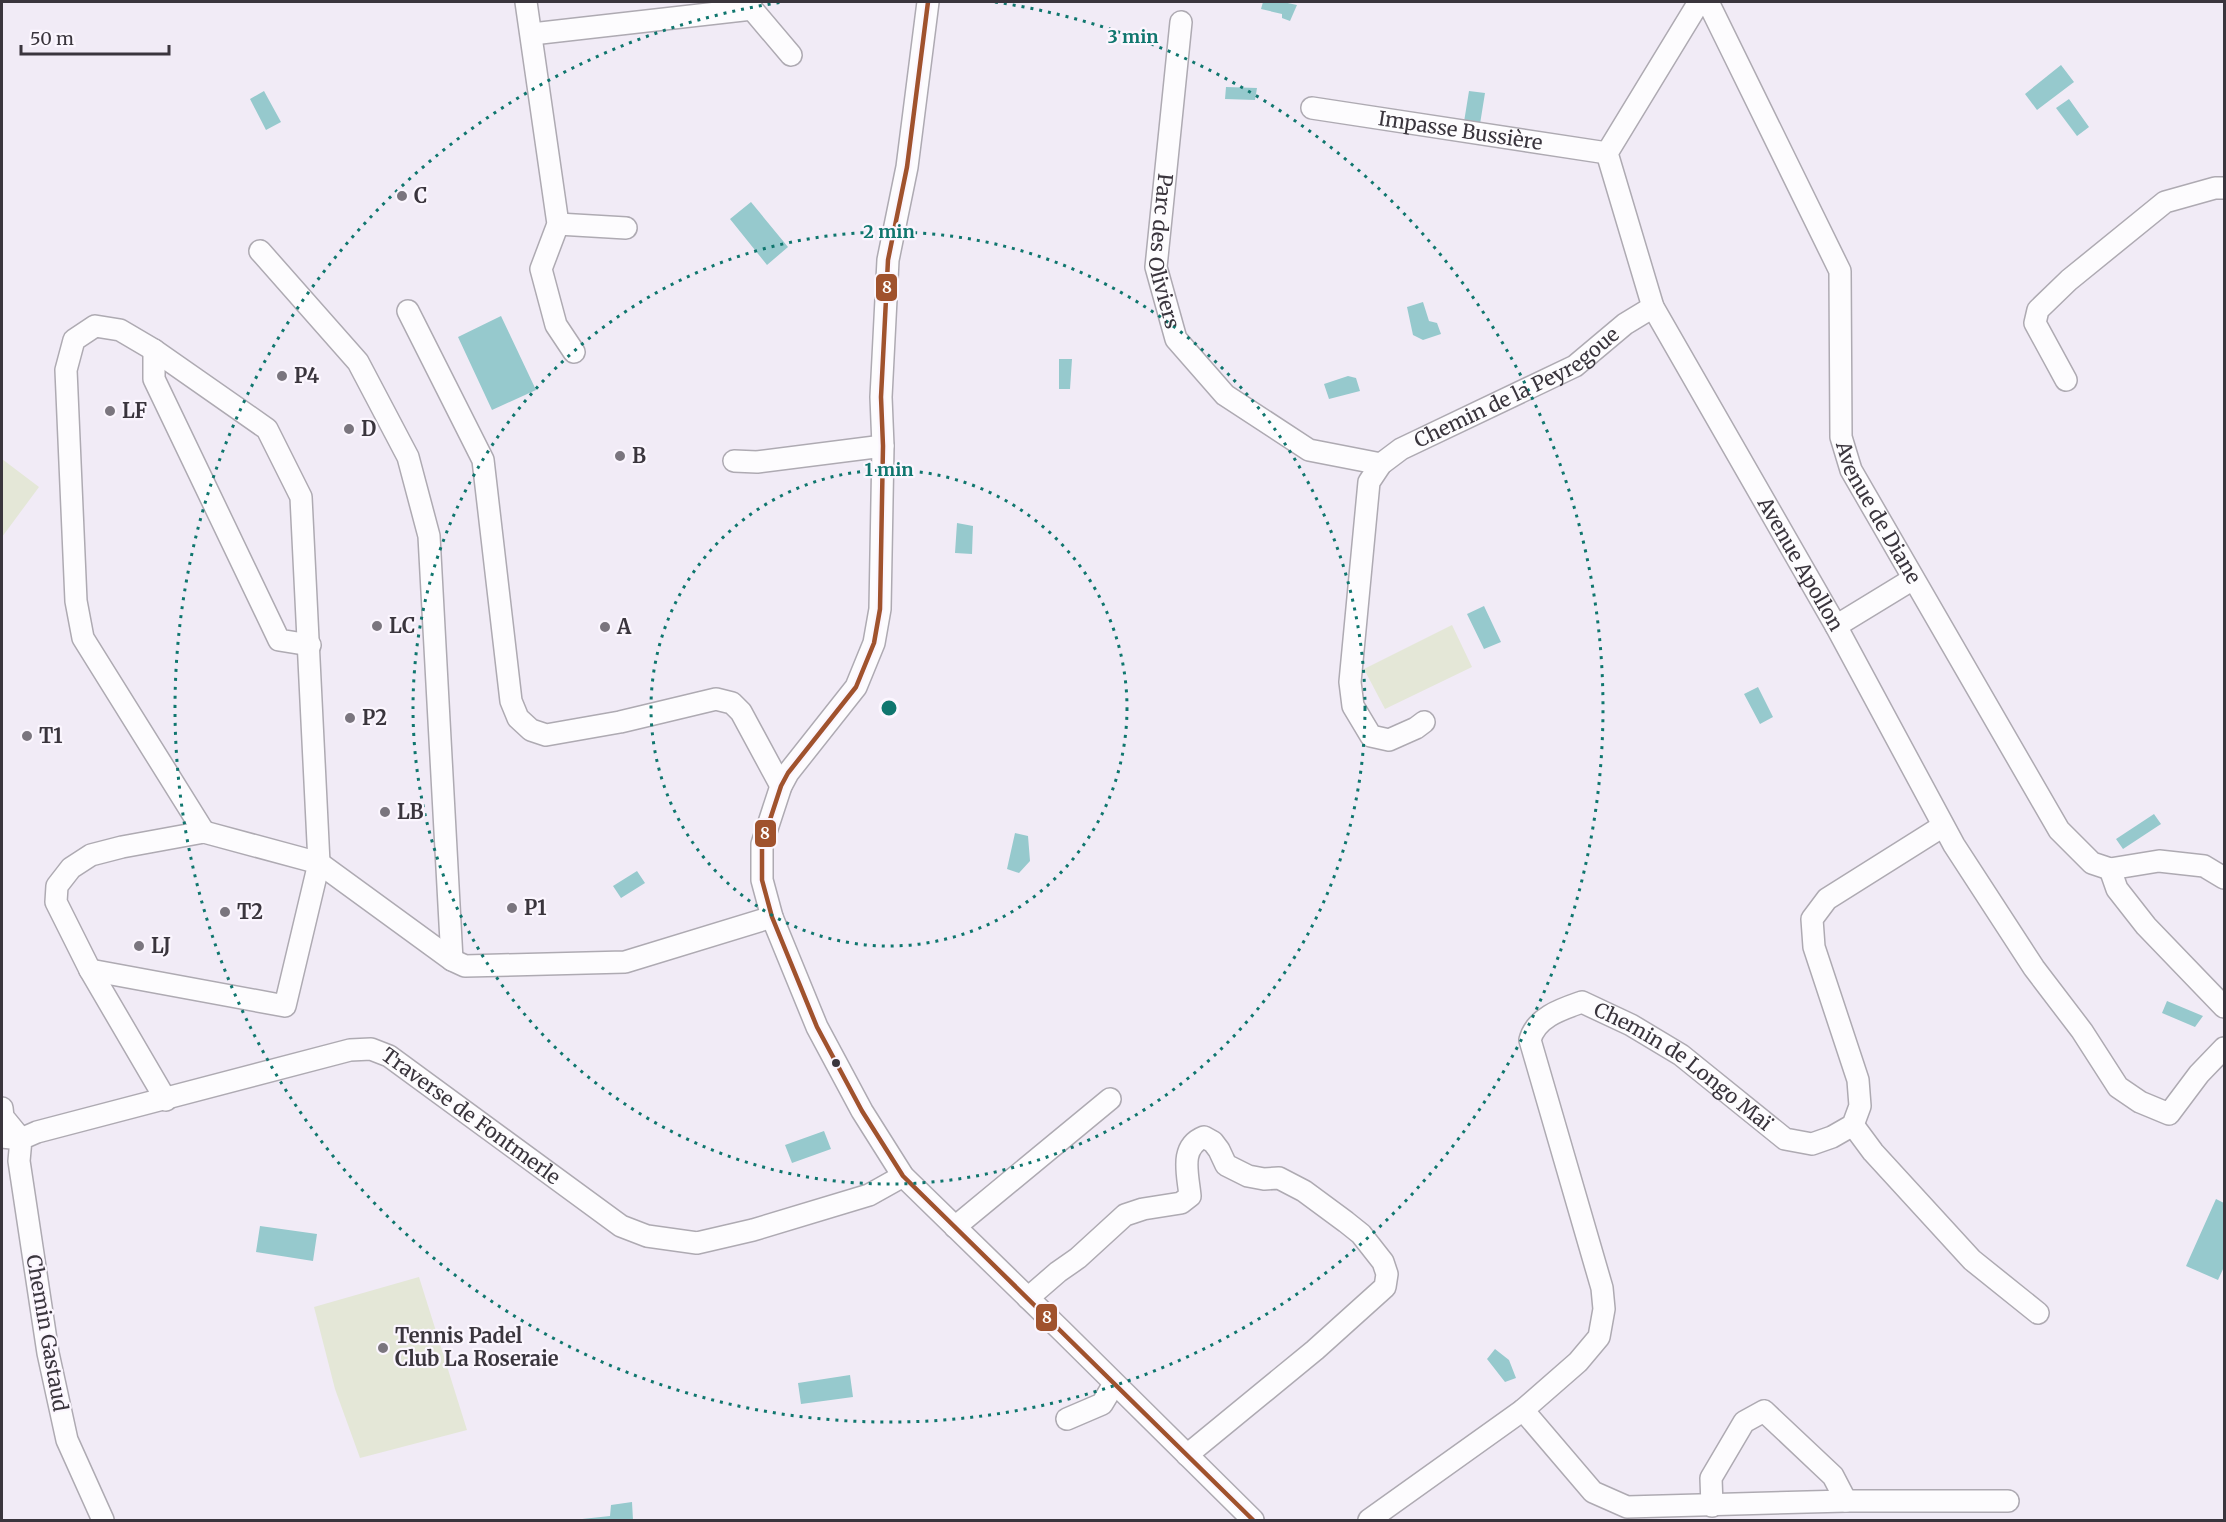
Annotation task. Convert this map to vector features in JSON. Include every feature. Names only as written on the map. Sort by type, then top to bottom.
[{"type":"street","points":[[526,2],[558,224],[541,269],[556,325],[574,352]]},
{"type":"street","points":[[928,2],[907,167],[888,260],[881,397],[883,446],[880,609],[874,643],[856,687],[788,773],[781,786],[762,844],[762,880],[772,917],[817,1027],[862,1111],[903,1176],[1253,1521]]},
{"type":"street","points":[[1653,307],[1607,153],[1699,2]]},
{"type":"street","name":"Avenue de Diane","points":[[1708,2],[1840,271],[1841,437],[1851,470],[2059,831],[2092,863],[2110,869]]},
{"type":"street","points":[[532,34],[752,9],[791,55]]},
{"type":"street","name":"Parc des Oliviers","points":[[1181,22],[1156,267],[1176,339],[1225,395],[1309,450],[1381,464]]},
{"type":"street","name":"Impasse Bussière","points":[[1312,108],[1607,153]]},
{"type":"street","points":[[2066,380],[2035,323],[2038,310],[2069,280],[2165,202],[2216,188],[2224,188]]},
{"type":"street","points":[[558,224],[626,228]]},
{"type":"street","points":[[260,251],[358,362],[408,457],[429,536],[452,960]]},
{"type":"street","name":"Chemin de la Peyregoue","points":[[1424,722],[1389,740],[1371,736],[1353,706],[1350,682],[1369,482],[1381,464],[1401,449],[1575,366],[1625,324],[1653,307]]},
{"type":"street","name":"Avenue Apollon","points":[[1653,307],[1836,626],[1943,826],[2034,968],[2082,1031],[2118,1087],[2140,1102],[2169,1114],[2199,1074],[2223,1053]]},
{"type":"street","points":[[408,311],[483,460],[511,701],[518,718],[531,730],[546,735],[620,722],[716,699],[732,703],[741,712],[781,786]]},
{"type":"street","points":[[90,970],[285,1006],[320,862],[301,497],[267,429],[154,350],[120,330],[95,326],[74,340],[66,370],[76,602],[83,638],[204,832]]},
{"type":"street","points":[[154,350],[154,379],[279,640],[310,645]]},
{"type":"street","points":[[734,461],[757,462],[883,446]]},
{"type":"street","points":[[1836,626],[1913,579]]},
{"type":"street","points":[[1943,826],[1827,899],[1812,920],[1814,947],[1858,1080],[1860,1106],[1853,1125],[1873,1152],[1972,1260],[2038,1313]]},
{"type":"street","points":[[166,1100],[90,970],[56,902],[57,886],[71,868],[91,855],[204,832],[320,862],[452,960],[465,966],[625,962],[772,917]]},
{"type":"street","points":[[2224,878],[2204,866],[2159,861],[2110,869],[2117,889],[2146,926],[2224,1007]]},
{"type":"street","name":"Chemin de Longo Maï","points":[[1369,1521],[1523,1410],[1578,1362],[1599,1337],[1604,1309],[1602,1288],[1530,1040],[1532,1031],[1555,1011],[1582,1002],[1631,1025],[1681,1054],[1785,1139],[1812,1144],[1832,1137],[1853,1125]]},
{"type":"street","name":"Traverse de Fontmerle","points":[[11,1138],[166,1100],[350,1050],[371,1049],[389,1056],[621,1226],[647,1236],[697,1243],[753,1230],[869,1195],[903,1176]]},
{"type":"street","points":[[955,1227],[1110,1099]]},
{"type":"street","points":[[2,1108],[11,1138]]},
{"type":"street","points":[[1028,1298],[1078,1258],[1125,1215],[1143,1209],[1181,1203],[1190,1196],[1186,1158],[1189,1148],[1196,1140],[1204,1137],[1220,1150],[1226,1165],[1248,1176],[1264,1179],[1279,1178],[1304,1191],[1361,1234],[1383,1262],[1387,1274],[1384,1287],[1315,1350],[1187,1455]]},
{"type":"street","name":"Chemin Gastaud","points":[[11,1138],[19,1161],[48,1353],[68,1440],[103,1521]]},
{"type":"street","points":[[1068,1419],[1102,1404],[1114,1384]]},
{"type":"street","points":[[1523,1410],[1593,1492],[1627,1507],[1846,1501],[2008,1501]]},
{"type":"street","points":[[1712,1506],[1711,1479],[1744,1422],[1764,1411],[1833,1476],[1846,1501]]},
{"type":"green space","points":[[2,459],[39,487],[2,537]]},
{"type":"green space","points":[[1452,625],[1472,667],[1385,709],[1364,669]]},
{"type":"green space","name":"Tennis Padel Club La Roseraie","points":[[419,1277],[467,1430],[360,1458],[335,1389],[314,1307]]},
{"type":"water","points":[[1263,2],[1297,5],[1290,21],[1282,18],[1282,14],[1261,9]]},
{"type":"water","points":[[2061,65],[2074,82],[2037,110],[2025,94]]},
{"type":"water","points":[[1226,87],[1257,88],[1255,100],[1225,99]]},
{"type":"water","points":[[264,91],[281,122],[266,130],[250,99]]},
{"type":"water","points":[[1469,91],[1485,93],[1480,124],[1464,122]]},
{"type":"water","points":[[2069,99],[2089,127],[2077,136],[2056,108]]},
{"type":"water","points":[[751,202],[788,247],[767,265],[730,219]]},
{"type":"water","points":[[1423,302],[1429,321],[1437,323],[1441,334],[1423,340],[1413,335],[1407,307]]},
{"type":"water","points":[[501,316],[536,390],[492,410],[458,337]]},
{"type":"water","points":[[1059,359],[1072,359],[1070,389],[1059,389]]},
{"type":"water","points":[[1348,376],[1356,378],[1360,391],[1329,399],[1324,384]]},
{"type":"water","points":[[957,523],[973,526],[972,554],[955,553]]},
{"type":"water","points":[[1484,606],[1501,642],[1484,649],[1467,614]]},
{"type":"water","points":[[1758,687],[1773,717],[1760,724],[1744,694]]},
{"type":"water","points":[[2154,814],[2161,824],[2123,849],[2116,839]]},
{"type":"water","points":[[1015,833],[1028,836],[1030,861],[1019,873],[1007,869]]},
{"type":"water","points":[[637,871],[645,883],[621,898],[613,886]]},
{"type":"water","points":[[2167,1001],[2203,1016],[2195,1027],[2162,1013]]},
{"type":"water","points":[[824,1131],[831,1149],[792,1163],[785,1145]]},
{"type":"water","points":[[2216,1199],[2224,1203],[2224,1267],[2218,1280],[2186,1266]]},
{"type":"water","points":[[260,1226],[317,1234],[313,1261],[256,1252]]},
{"type":"water","points":[[1495,1349],[1509,1360],[1516,1378],[1505,1382],[1487,1359]]},
{"type":"water","points":[[850,1375],[853,1397],[801,1404],[798,1383]]},
{"type":"water","points":[[632,1502],[633,1520],[573,1520],[610,1516],[611,1505]]},
{"type":"transit line","name":"8","points":[[928,2],[907,167],[888,260],[881,397],[883,446],[880,609],[874,643],[856,687],[788,773],[781,786],[762,844],[762,880],[772,917],[817,1027],[862,1111],[903,1176],[1253,1520]]},
{"type":"place","name":"C","points":[[402,196]]},
{"type":"place","name":"P4","points":[[282,376]]},
{"type":"place","name":"LF","points":[[110,411]]},
{"type":"place","name":"D","points":[[349,429]]},
{"type":"place","name":"B","points":[[620,456]]},
{"type":"place","name":"LC","points":[[377,626]]},
{"type":"place","name":"A","points":[[605,627]]},
{"type":"place","name":"P2","points":[[350,718]]},
{"type":"place","name":"T1","points":[[27,736]]},
{"type":"place","name":"LB","points":[[385,812]]},
{"type":"place","name":"P1","points":[[512,908]]},
{"type":"place","name":"T2","points":[[225,912]]},
{"type":"place","name":"LJ","points":[[139,946]]},
{"type":"place","name":"Tennis Padel Club La Roseraie","points":[[383,1348]]}]
